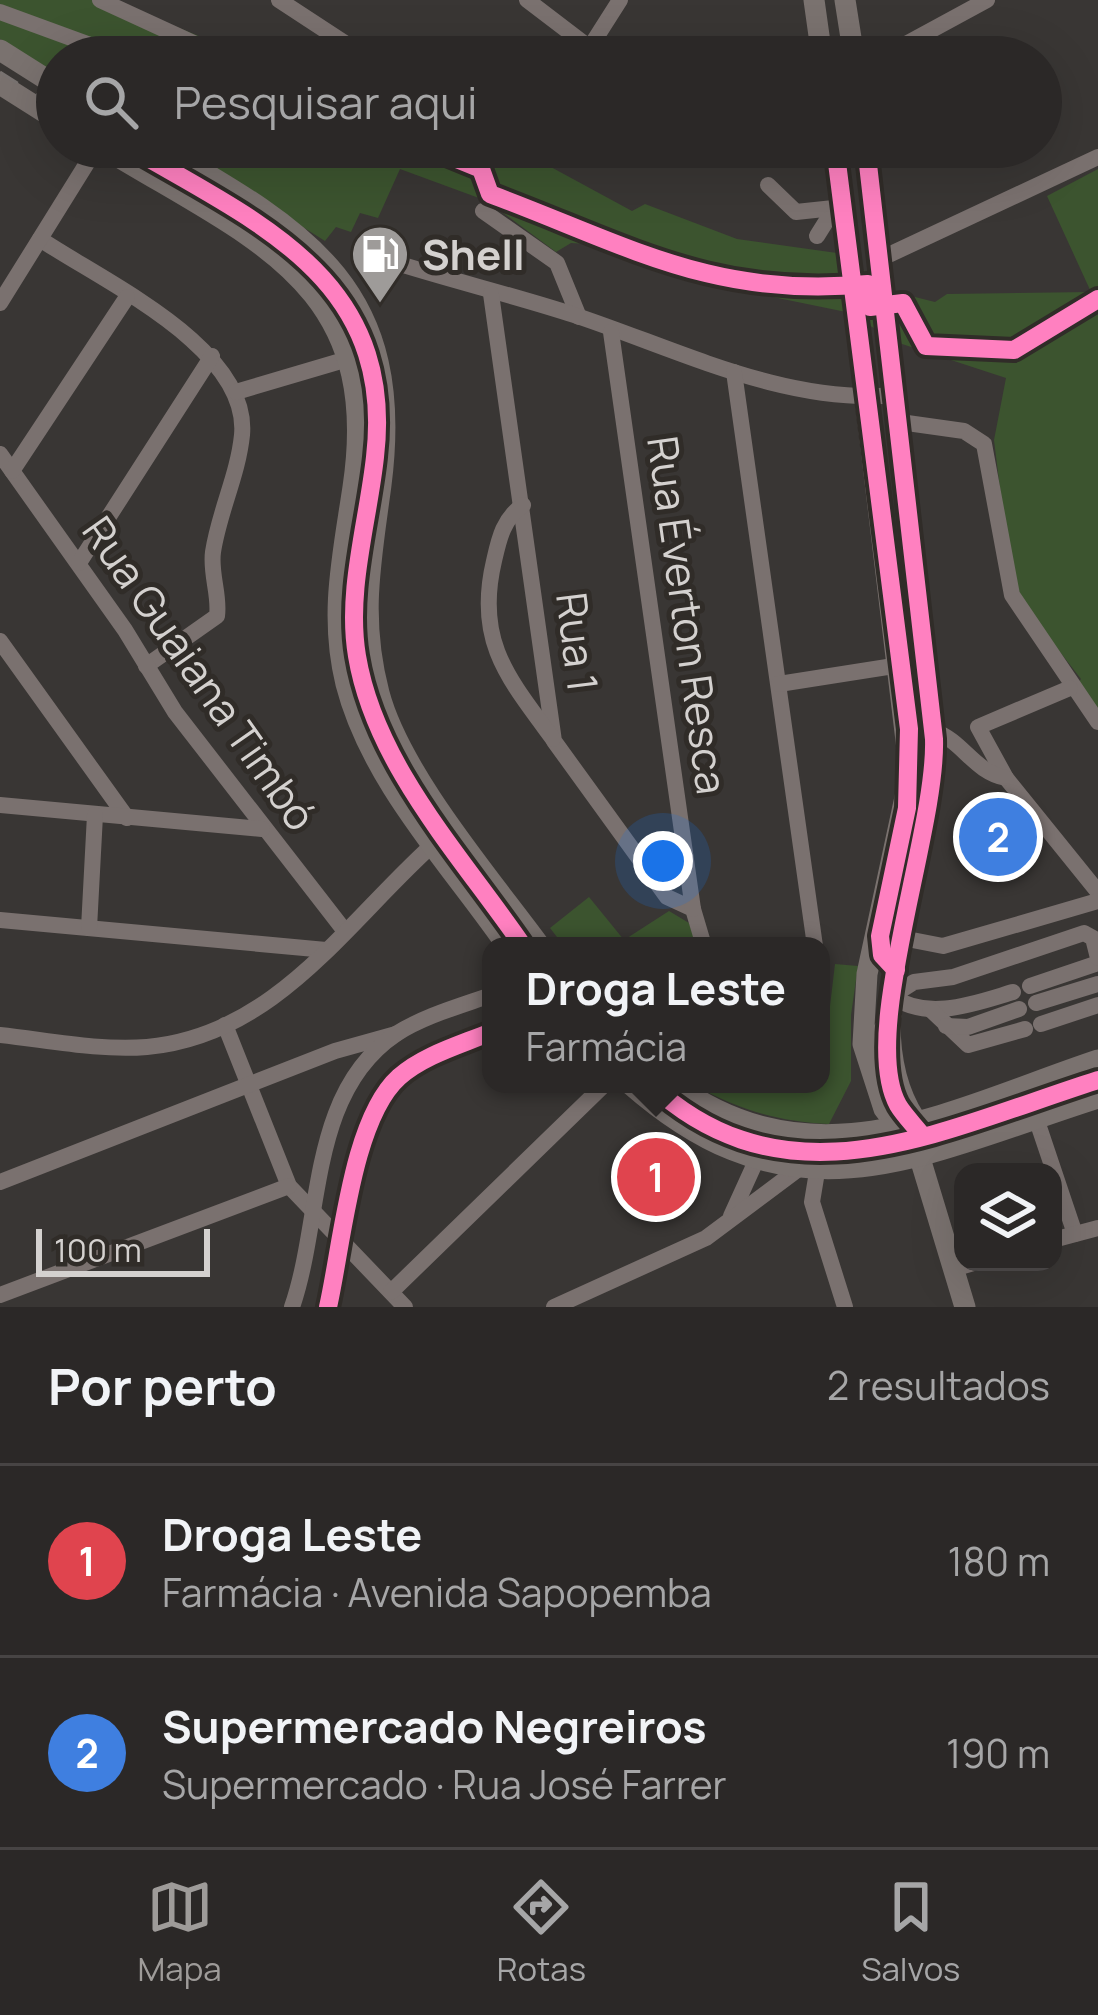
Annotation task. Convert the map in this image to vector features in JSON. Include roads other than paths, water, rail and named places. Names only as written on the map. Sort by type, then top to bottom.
[{"type":"main road","points":[[814,0],[819,36]]},
{"type":"main road","points":[[845,0],[851,36]]},
{"type":"main road","points":[[0,50],[36,73]]},
{"type":"main road","points":[[0,84],[36,107]]},
{"type":"main road","points":[[132,168],[291,269],[332,319],[351,358],[359,436],[340,550],[339,646],[360,727],[501,937]]},
{"type":"main road","points":[[195,168],[298,232],[320,252],[362,321],[374,350],[384,416],[381,486],[365,583],[377,687],[399,743],[533,937]]},
{"type":"main road","points":[[838,168],[910,774],[882,911],[906,1007],[898,1084],[905,1122],[965,1307]]},
{"type":"main road","points":[[856,1135],[865,1114],[868,1071],[863,1001],[894,959],[931,806],[934,731],[869,168]]},
{"type":"main road","points":[[756,1161],[771,1139],[856,1135],[1098,1060]]},
{"type":"main road","points":[[868,1071],[905,1122]]},
{"type":"main road","points":[[641,1093],[690,1131],[756,1161],[807,1171],[860,1171],[1098,1098]]},
{"type":"main road","points":[[688,1093],[722,1114],[797,1137]]},
{"type":"street","points":[[100,0],[178,36]]},
{"type":"street","points":[[279,0],[300,6],[339,36]]},
{"type":"street","points":[[527,0],[568,36]]},
{"type":"street","points":[[921,36],[987,0]]},
{"type":"street","points":[[596,36],[615,2]]},
{"type":"street","points":[[0,12],[66,36]]},
{"type":"street","points":[[880,260],[1098,157]]},
{"type":"street","points":[[0,303],[86,168]]},
{"type":"street","points":[[768,185],[796,212],[843,212]]},
{"type":"street","points":[[483,212],[557,263],[579,317]]},
{"type":"street","points":[[817,236],[827,220],[843,212]]},
{"type":"street","points":[[40,239],[212,356],[236,392],[242,440],[213,555],[218,616],[146,666]]},
{"type":"street","points":[[363,268],[387,260],[579,317],[734,372],[868,398],[897,395]]},
{"type":"street","name":"Rua 1","points":[[491,294],[554,741],[667,897],[693,908]]},
{"type":"street","points":[[12,470],[127,297]]},
{"type":"street","name":"Rua Éverton Resca","points":[[611,332],[693,908]]},
{"type":"street","points":[[79,563],[212,356]]},
{"type":"street","points":[[236,392],[351,358]]},
{"type":"street","points":[[734,372],[814,937]]},
{"type":"street","points":[[900,422],[964,431],[984,444],[1012,595],[1070,688],[1098,722]]},
{"type":"street","name":"Rua Guaiana Timbó","points":[[0,454],[262,829],[344,931]]},
{"type":"street","points":[[523,505],[506,521],[499,539],[489,587],[489,632],[515,687],[554,741]]},
{"type":"street","points":[[0,641],[127,818]]},
{"type":"street","points":[[779,684],[900,665]]},
{"type":"street","points":[[894,959],[1098,897],[1006,778],[979,725],[1070,688]]},
{"type":"street","points":[[934,731],[954,740],[982,770],[1006,778]]},
{"type":"street","points":[[89,928],[101,780]]},
{"type":"street","points":[[0,805],[262,829]]},
{"type":"street","points":[[0,1035],[146,1047],[225,1025],[276,1000],[453,826]]},
{"type":"street","points":[[693,908],[701,937]]},
{"type":"street","points":[[0,920],[326,950]]},
{"type":"street","points":[[868,1071],[877,1034],[906,1007],[953,977],[1084,933],[1094,938],[1098,960],[968,1027],[946,1026]]},
{"type":"street","points":[[894,959],[953,977]]},
{"type":"street","points":[[906,1007],[1025,998],[1098,983]]},
{"type":"street","points":[[0,1182],[334,1052],[482,1000]]},
{"type":"street","points":[[906,1007],[946,1026],[961,1042],[974,1045],[1098,1005]]},
{"type":"street","points":[[225,1025],[289,1186],[406,1307]]},
{"type":"street","points":[[292,1307],[332,1124],[358,1071],[396,1034]]},
{"type":"street","points":[[328,1307],[366,1134],[382,1095],[416,1064],[482,1035]]},
{"type":"street","points":[[334,1052],[358,1071]]},
{"type":"street","points":[[391,1292],[596,1093]]},
{"type":"street","points":[[1036,1118],[1075,1234]]},
{"type":"street","points":[[725,1227],[756,1161]]},
{"type":"street","points":[[554,1307],[725,1227],[807,1171],[845,1307]]},
{"type":"street","points":[[0,1295],[289,1186]]},
{"type":"street","points":[[1062,1238],[1098,1228]]},
{"type":"street","points":[[300,1278],[320,1272],[334,1282]]},
{"type":"railway","points":[[0,72],[36,95]]},
{"type":"railway","points":[[156,168],[265,238],[304,272],[335,311],[356,357],[367,411],[353,589],[364,701],[374,731],[409,795],[512,937]]},
{"type":"railway","points":[[810,1149],[876,1140],[1098,1069]]},
{"type":"railway","points":[[658,1093],[704,1126],[759,1151],[813,1162],[866,1161],[920,1151],[1098,1092]]},
{"type":"place","name":"Shell","points":[[380,305]]},
{"type":"place","name":"Supermercado Negreiros","points":[[998,837]]},
{"type":"place","name":"Droga Leste","points":[[656,1177]]}]
